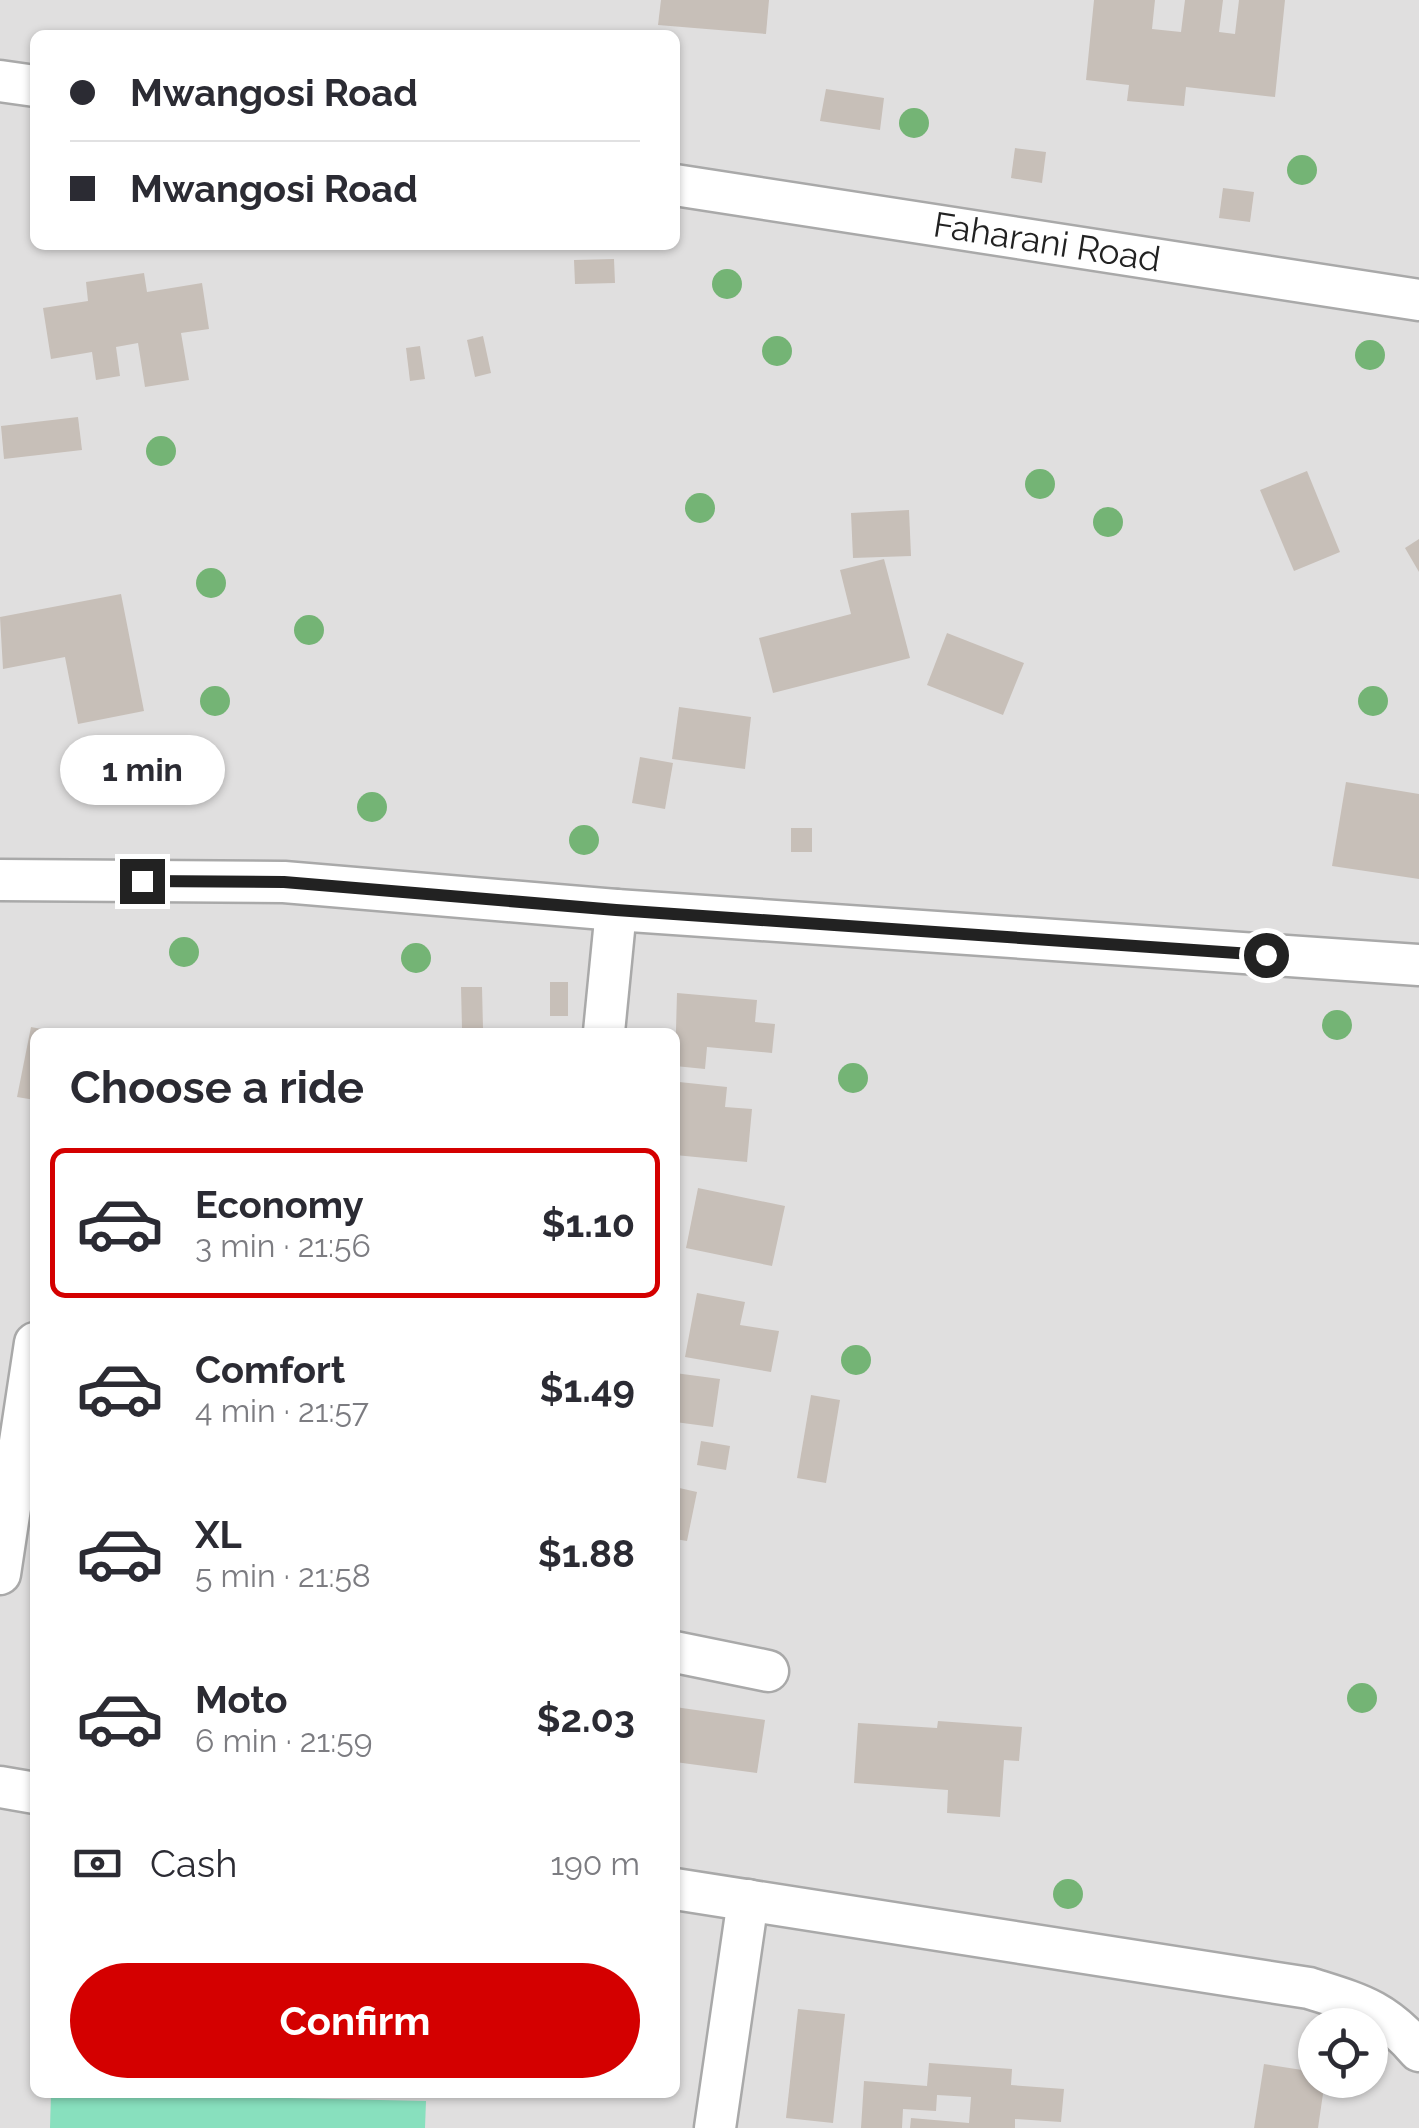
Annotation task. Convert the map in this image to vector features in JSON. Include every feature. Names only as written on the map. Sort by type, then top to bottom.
[{"type":"street","points":[[0,80],[30,85]]},
{"type":"street","name":"Faharani Road","points":[[680,186],[1419,300]]},
{"type":"street","points":[[0,880],[284,882],[616,910],[1419,966]]},
{"type":"street","points":[[604,1028],[616,910]]},
{"type":"street","points":[[0,1574],[22,1526],[30,1413]]},
{"type":"street","points":[[680,1653],[768,1671]]},
{"type":"street","points":[[0,1787],[30,1791]]},
{"type":"street","points":[[680,1890],[1309,1988],[1374,2009],[1413,2036]]},
{"type":"street","points":[[715,2128],[748,1900]]},
{"type":"shaded area","points":[[0,0],[1419,0],[1419,2128],[0,2128]]},
{"type":"green space","points":[[51,2098],[426,2101],[425,2128],[50,2128]]},
{"type":"building","points":[[661,0],[769,0],[766,34],[658,25]]},
{"type":"building","points":[[1094,0],[1155,0],[1152,29],[1181,32],[1185,0],[1223,0],[1219,32],[1235,34],[1239,0],[1285,0],[1275,97],[1186,87],[1184,106],[1127,101],[1129,85],[1086,80]]},
{"type":"building","points":[[826,89],[884,98],[880,130],[820,121]]},
{"type":"building","points":[[1015,148],[1046,152],[1042,183],[1011,178]]},
{"type":"building","points":[[1223,188],[1254,192],[1250,222],[1219,218]]},
{"type":"building","points":[[614,259],[615,283],[575,284],[574,260]]},
{"type":"building","points":[[144,273],[147,292],[202,283],[209,329],[181,333],[189,380],[145,387],[138,343],[116,347],[120,376],[96,380],[92,352],[51,359],[43,308],[88,301],[86,282]]},
{"type":"building","points":[[483,336],[491,373],[475,377],[467,340]]},
{"type":"building","points":[[420,346],[425,379],[410,381],[406,348]]},
{"type":"building","points":[[78,417],[82,450],[4,459],[1,426]]},
{"type":"building","points":[[1307,471],[1340,552],[1294,571],[1260,490]]},
{"type":"building","points":[[909,510],[911,556],[853,558],[851,513]]},
{"type":"building","points":[[1419,539],[1419,572],[1405,548]]},
{"type":"building","points":[[884,559],[910,658],[773,693],[759,638],[851,614],[840,570]]},
{"type":"building","points":[[121,594],[144,711],[78,724],[65,657],[3,669],[0,617]]},
{"type":"building","points":[[947,633],[1024,663],[1003,715],[927,685]]},
{"type":"building","points":[[679,707],[751,717],[745,769],[672,759]]},
{"type":"building","points":[[640,757],[673,763],[665,809],[632,803]]},
{"type":"building","points":[[1346,782],[1419,794],[1419,879],[1332,866]]},
{"type":"building","points":[[791,828],[812,828],[812,852],[791,852]]},
{"type":"building","points":[[550,982],[568,982],[568,1016],[550,1016]]},
{"type":"building","points":[[461,987],[482,987],[483,1028],[462,1028]]},
{"type":"building","points":[[677,993],[757,1000],[755,1022],[775,1024],[772,1053],[707,1047],[705,1069],[680,1066],[680,1028],[676,1028]]},
{"type":"building","points":[[30,1032],[30,1099],[17,1097]]},
{"type":"building","points":[[680,1082],[727,1087],[725,1107],[752,1109],[747,1162],[680,1155]]},
{"type":"building","points":[[698,1188],[785,1206],[772,1266],[686,1248]]},
{"type":"building","points":[[697,1293],[745,1302],[740,1325],[779,1331],[771,1372],[685,1357]]},
{"type":"building","points":[[680,1374],[720,1379],[713,1427],[680,1423]]},
{"type":"building","points":[[811,1395],[840,1400],[826,1483],[797,1478]]},
{"type":"building","points":[[701,1441],[730,1446],[726,1470],[697,1465]]},
{"type":"building","points":[[680,1488],[697,1492],[687,1541],[680,1540]]},
{"type":"building","points":[[680,1708],[765,1720],[757,1773],[680,1763]]},
{"type":"building","points":[[938,1721],[1022,1727],[1019,1761],[1004,1760],[1000,1817],[947,1813],[948,1790],[854,1783],[858,1723],[937,1728]]},
{"type":"building","points":[[798,2009],[845,2014],[833,2123],[786,2118]]},
{"type":"building","points":[[929,2063],[1012,2069],[1011,2085],[1064,2089],[1061,2122],[1015,2119],[1015,2128],[910,2128],[911,2118],[969,2123],[971,2097],[937,2095],[936,2111],[903,2109],[902,2128],[861,2128],[864,2081],[927,2086]]},
{"type":"building","points":[[1264,2064],[1298,2069],[1298,2098],[1322,2098],[1318,2128],[1254,2128]]},
{"type":"route","points":[[142,881],[284,882],[616,910],[1266,955]]}]
